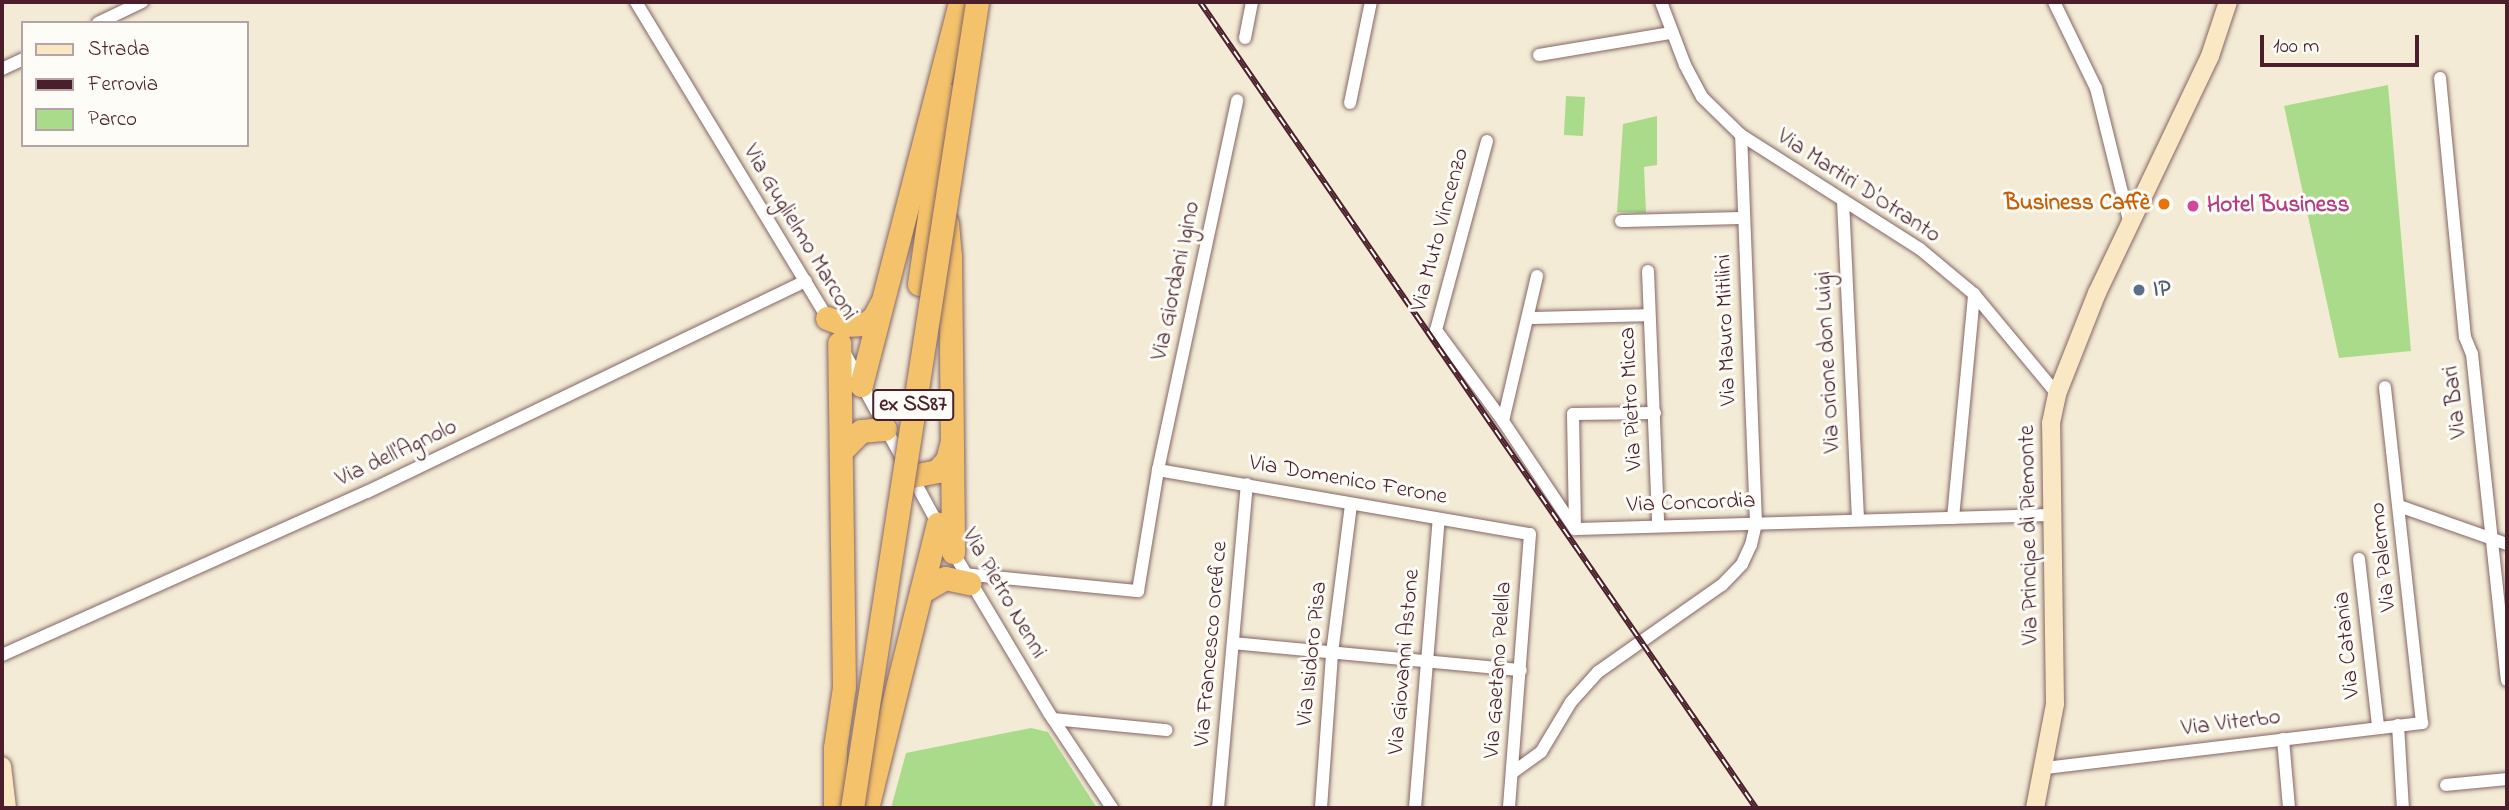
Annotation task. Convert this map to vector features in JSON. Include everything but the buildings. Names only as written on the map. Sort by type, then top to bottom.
[{"type":"highway","points":[[861,385],[960,2]]},
{"type":"highway","name":"ex SS87","points":[[836,808],[960,2]]},
{"type":"highway","name":"ex SS87","points":[[852,808],[977,2]]},
{"type":"highway","points":[[945,209],[950,256],[953,552]]},
{"type":"highway","points":[[827,318],[845,325],[865,324],[874,317],[882,302]]},
{"type":"highway","points":[[836,808],[835,748],[844,687],[839,343]]},
{"type":"highway","points":[[842,450],[861,431],[885,429]]},
{"type":"highway","points":[[915,483],[937,471],[947,460],[952,441]]},
{"type":"highway","points":[[867,808],[938,524]]},
{"type":"highway","points":[[921,592],[945,578],[967,579]]},
{"type":"main road","name":"Via Principe di Piemonte","points":[[2035,808],[2045,768],[2055,704],[2051,423],[2057,394],[2097,293],[2210,56],[2228,2]]},
{"type":"main road","points":[[2,769],[7,808]]},
{"type":"street","points":[[102,21],[142,2]]},
{"type":"street","name":"Via Guglielmo Marconi","points":[[636,2],[806,281],[915,483]]},
{"type":"street","points":[[1245,38],[1252,2]]},
{"type":"street","points":[[1350,103],[1371,2]]},
{"type":"street","name":"Via Martiri D'Otranto","points":[[1661,2],[1671,33],[1702,97],[1741,135],[1920,249],[1974,294],[2057,394]]},
{"type":"street","points":[[2054,2],[2096,88],[2130,224]]},
{"type":"street","points":[[1539,55],[1671,33]]},
{"type":"street","points":[[2,69],[21,60]]},
{"type":"street","name":"Via Bari","points":[[2440,78],[2465,337],[2472,354],[2507,680]]},
{"type":"street","name":"Via Giordani Igino","points":[[967,579],[1138,591],[1158,470],[1237,100]]},
{"type":"street","name":"Via Mauro Mitilini","points":[[1512,773],[1541,751],[1572,702],[1607,665],[1730,578],[1745,560],[1756,523],[1741,135]]},
{"type":"street","name":"Via Muto Vincenzo","points":[[1487,141],[1436,330],[1503,421]]},
{"type":"street","name":"Via Orione don Luigi","points":[[1843,201],[1857,520]]},
{"type":"street","points":[[1621,221],[1744,218]]},
{"type":"street","name":"Via Pietro Micca","points":[[1648,271],[1658,525]]},
{"type":"street","points":[[1537,276],[1503,421],[1575,529]]},
{"type":"street","name":"Via dell'Agnolo","points":[[2,656],[366,492],[806,281]]},
{"type":"street","points":[[1953,518],[1974,294]]},
{"type":"street","points":[[1528,318],[1649,315]]},
{"type":"street","name":"Via Palermo","points":[[2385,387],[2422,723]]},
{"type":"street","points":[[1575,529],[1573,414],[1655,413]]},
{"type":"street","name":"Via Domenico Ferone","points":[[1158,470],[1530,534]]},
{"type":"street","name":"Via Pietro Nenni","points":[[915,483],[967,579],[1053,719],[1112,808]]},
{"type":"street","name":"Via Francesco Orefice","points":[[1218,808],[1247,484]]},
{"type":"street","name":"Via Isidoro Pisa","points":[[1321,808],[1332,653],[1351,504]]},
{"type":"street","points":[[2399,506],[2507,544]]},
{"type":"street","name":"Via Concordia","points":[[1575,529],[2052,515]]},
{"type":"street","name":"Via Giovanni Astone","points":[[1415,808],[1425,660],[1439,519]]},
{"type":"street","name":"Via Gaetano Pelella","points":[[1509,808],[1530,534]]},
{"type":"street","name":"Via Catania","points":[[2359,559],[2378,727]]},
{"type":"street","points":[[1233,643],[1521,670]]},
{"type":"street","points":[[1053,719],[1167,730]]},
{"type":"street","name":"Via Viterbo","points":[[2045,768],[2422,723]]},
{"type":"street","points":[[2398,725],[2403,808]]},
{"type":"street","points":[[2283,739],[2289,808]]},
{"type":"street","points":[[2446,785],[2507,779]]},
{"type":"green space","points":[[2388,85],[2411,351],[2339,358],[2284,106]]},
{"type":"green space","points":[[1566,96],[1585,97],[1583,136],[1564,135]]},
{"type":"green space","points":[[1657,116],[1657,165],[1644,167],[1646,213],[1617,212],[1623,124]]},
{"type":"green space","points":[[1031,728],[1048,732],[1097,808],[891,808],[906,753]]},
{"type":"railway","points":[[1200,2],[1756,808]]},
{"type":"place","name":"Business Caffè","points":[[2164,204]]},
{"type":"place","name":"Hotel Business","points":[[2193,206]]},
{"type":"place","name":"IP","points":[[2139,290]]}]
